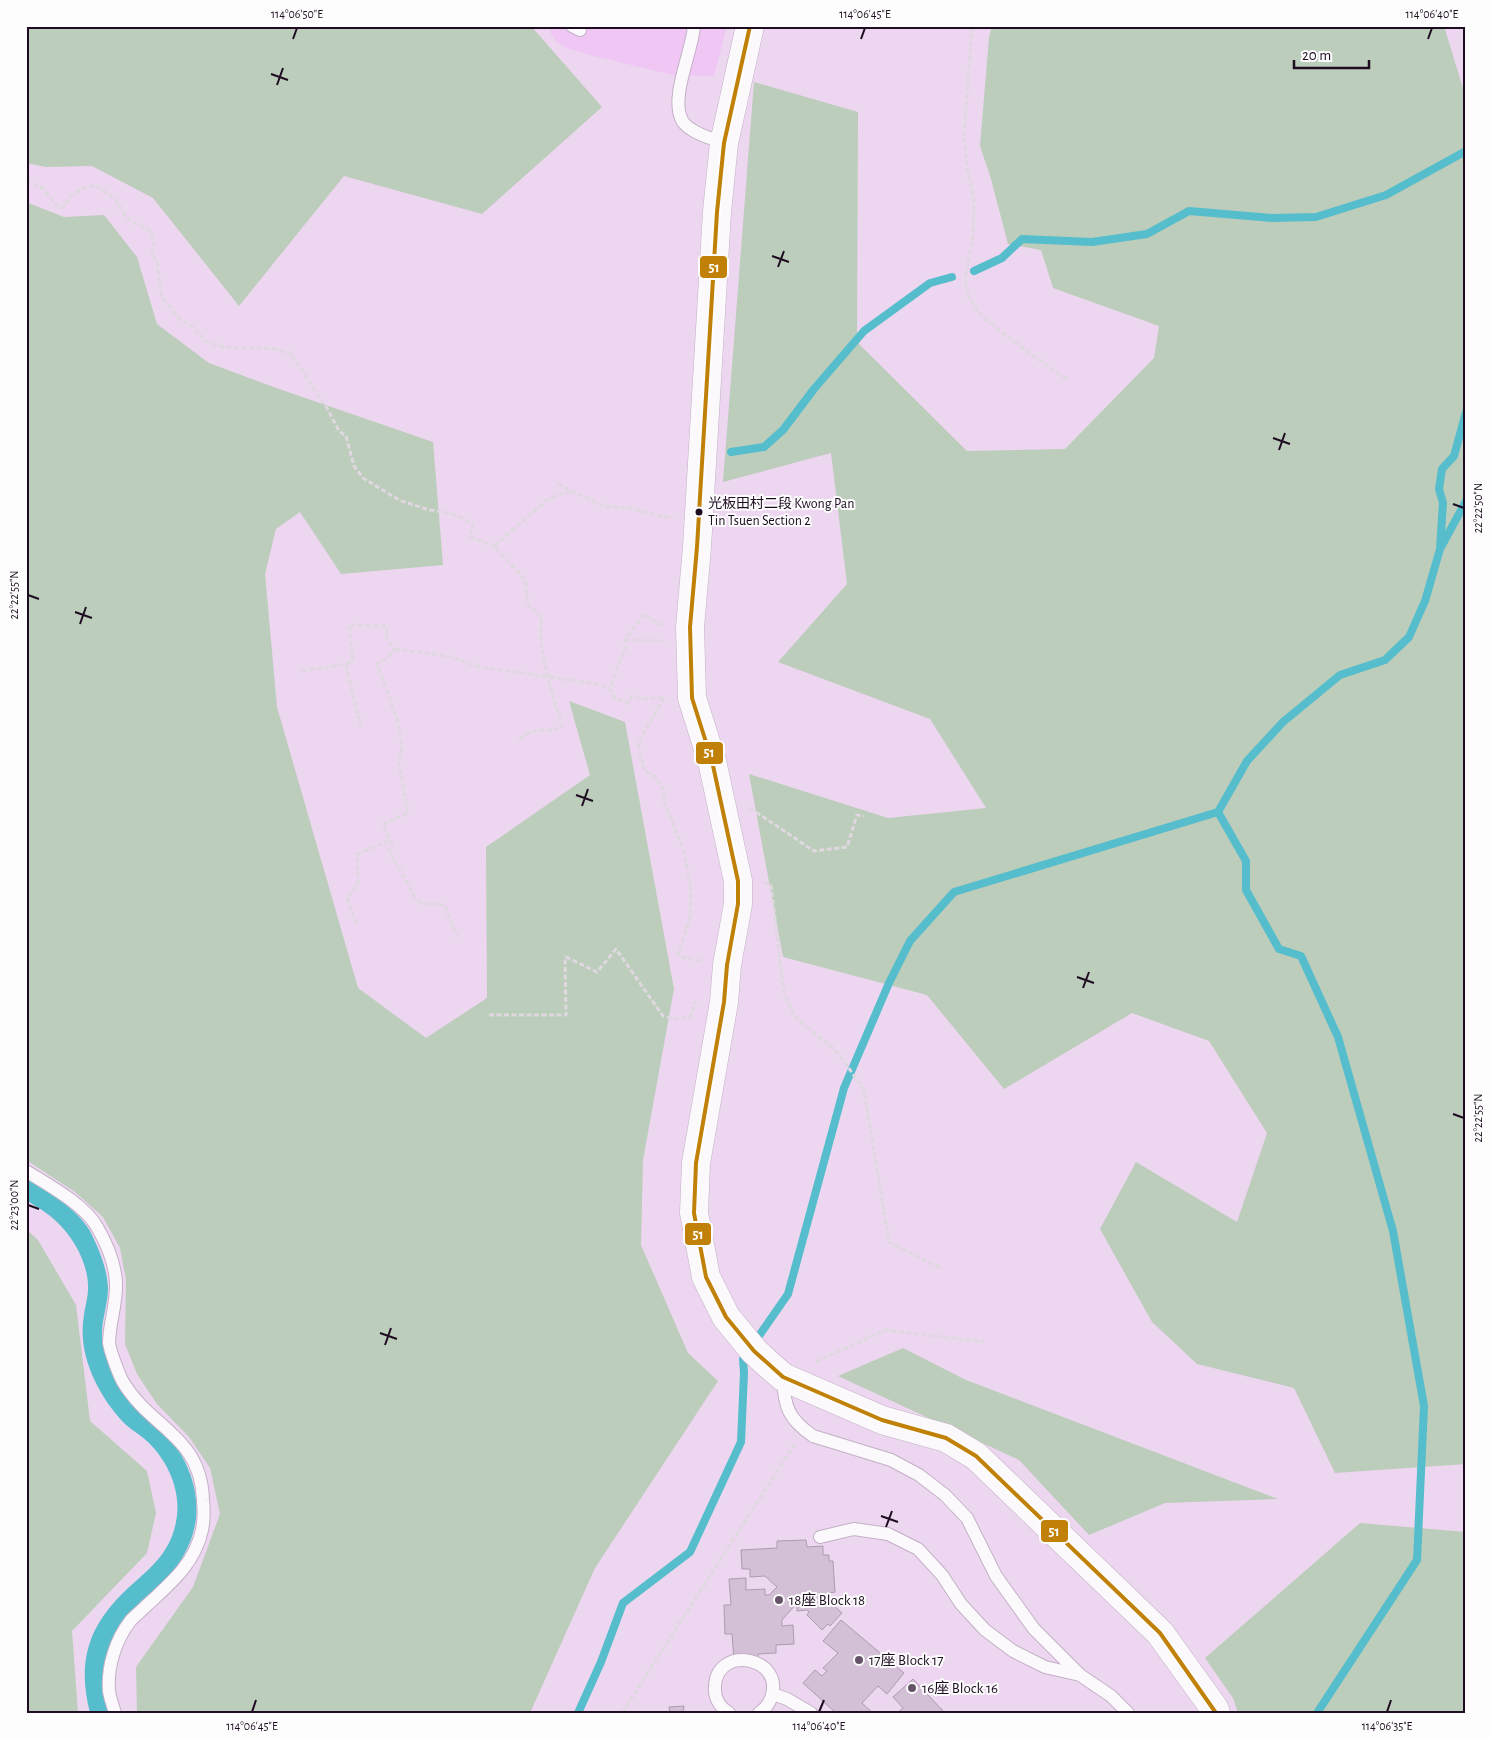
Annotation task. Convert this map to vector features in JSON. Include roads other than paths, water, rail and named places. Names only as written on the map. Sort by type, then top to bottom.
[{"type":"main road","points":[[750,26],[724,143],[717,212],[690,642],[692,698],[718,786],[738,881],[738,904],[727,965],[724,1002],[696,1163],[694,1213],[706,1277],[726,1317],[754,1351],[783,1377],[882,1420],[946,1438],[976,1456],[1160,1633],[1216,1713]]},
{"type":"lane","points":[[694,26],[678,100],[681,120],[693,131],[724,143]]},
{"type":"lane","points":[[26,1171],[60,1192],[96,1224],[113,1264],[116,1285],[109,1345],[123,1382],[140,1404],[181,1442],[199,1470],[203,1488],[204,1517],[197,1547],[173,1581],[131,1620],[119,1640],[111,1660],[109,1690],[115,1713]]},
{"type":"lane","points":[[783,1377],[784,1400],[794,1421],[803,1430],[813,1436],[891,1460],[919,1475],[945,1495],[966,1518],[996,1576],[1034,1629],[1080,1675],[1111,1696],[1128,1713]]},
{"type":"lane","points":[[820,1537],[854,1529],[888,1534],[918,1549],[942,1575],[961,1604],[985,1630],[1014,1651],[1045,1667],[1080,1675]]},
{"type":"lane","points":[[729,1713],[718,1703],[715,1683],[725,1666],[734,1661],[744,1659],[754,1661],[763,1666],[773,1684],[773,1694],[769,1703],[760,1713]]},
{"type":"lane","points":[[773,1694],[787,1699],[811,1713]]},
{"type":"water","points":[[26,1178],[70,1208],[90,1231],[106,1273],[108,1294],[102,1333],[104,1349],[110,1369],[127,1398],[176,1447],[191,1476],[196,1497],[196,1518],[186,1551],[166,1580],[117,1630],[112,1640],[106,1660],[104,1681],[108,1713],[90,1713],[85,1677],[89,1646],[94,1631],[113,1604],[164,1552],[176,1522],[177,1500],[168,1469],[156,1451],[116,1414],[104,1398],[95,1381],[88,1365],[83,1340],[88,1280],[83,1261],[75,1244],[63,1228],[50,1216],[26,1200]]},
{"type":"waterway","points":[[974,271],[1002,258],[1022,239],[1092,242],[1147,234],[1189,211],[1273,218],[1316,217],[1386,195],[1466,151]]},
{"type":"waterway","points":[[731,452],[764,447],[783,430],[814,389],[864,331],[930,283],[952,277]]},
{"type":"waterway","points":[[754,1343],[788,1294],[844,1088],[889,983],[910,941],[954,892],[1218,812],[1247,761],[1283,722],[1340,675],[1385,660],[1409,637],[1425,601],[1440,549],[1443,503],[1439,489],[1442,469],[1454,456],[1466,412]]},
{"type":"waterway","points":[[1441,547],[1466,501]]},
{"type":"waterway","points":[[1218,812],[1246,861],[1246,890],[1279,949],[1301,956],[1338,1037],[1393,1231],[1424,1406],[1417,1560],[1317,1713]]},
{"type":"waterway","points":[[578,1713],[601,1662],[623,1603],[690,1552],[741,1442],[743,1359],[748,1352]]},
{"type":"place","name":"光板田村二段 Kwong Pan Tin Tsuen Section 2","points":[[699,512]]},
{"type":"place","name":"18座 Block 18","points":[[779,1600]]},
{"type":"place","name":"17座 Block 17","points":[[859,1660]]},
{"type":"place","name":"16座 Block 16","points":[[912,1688]]}]
